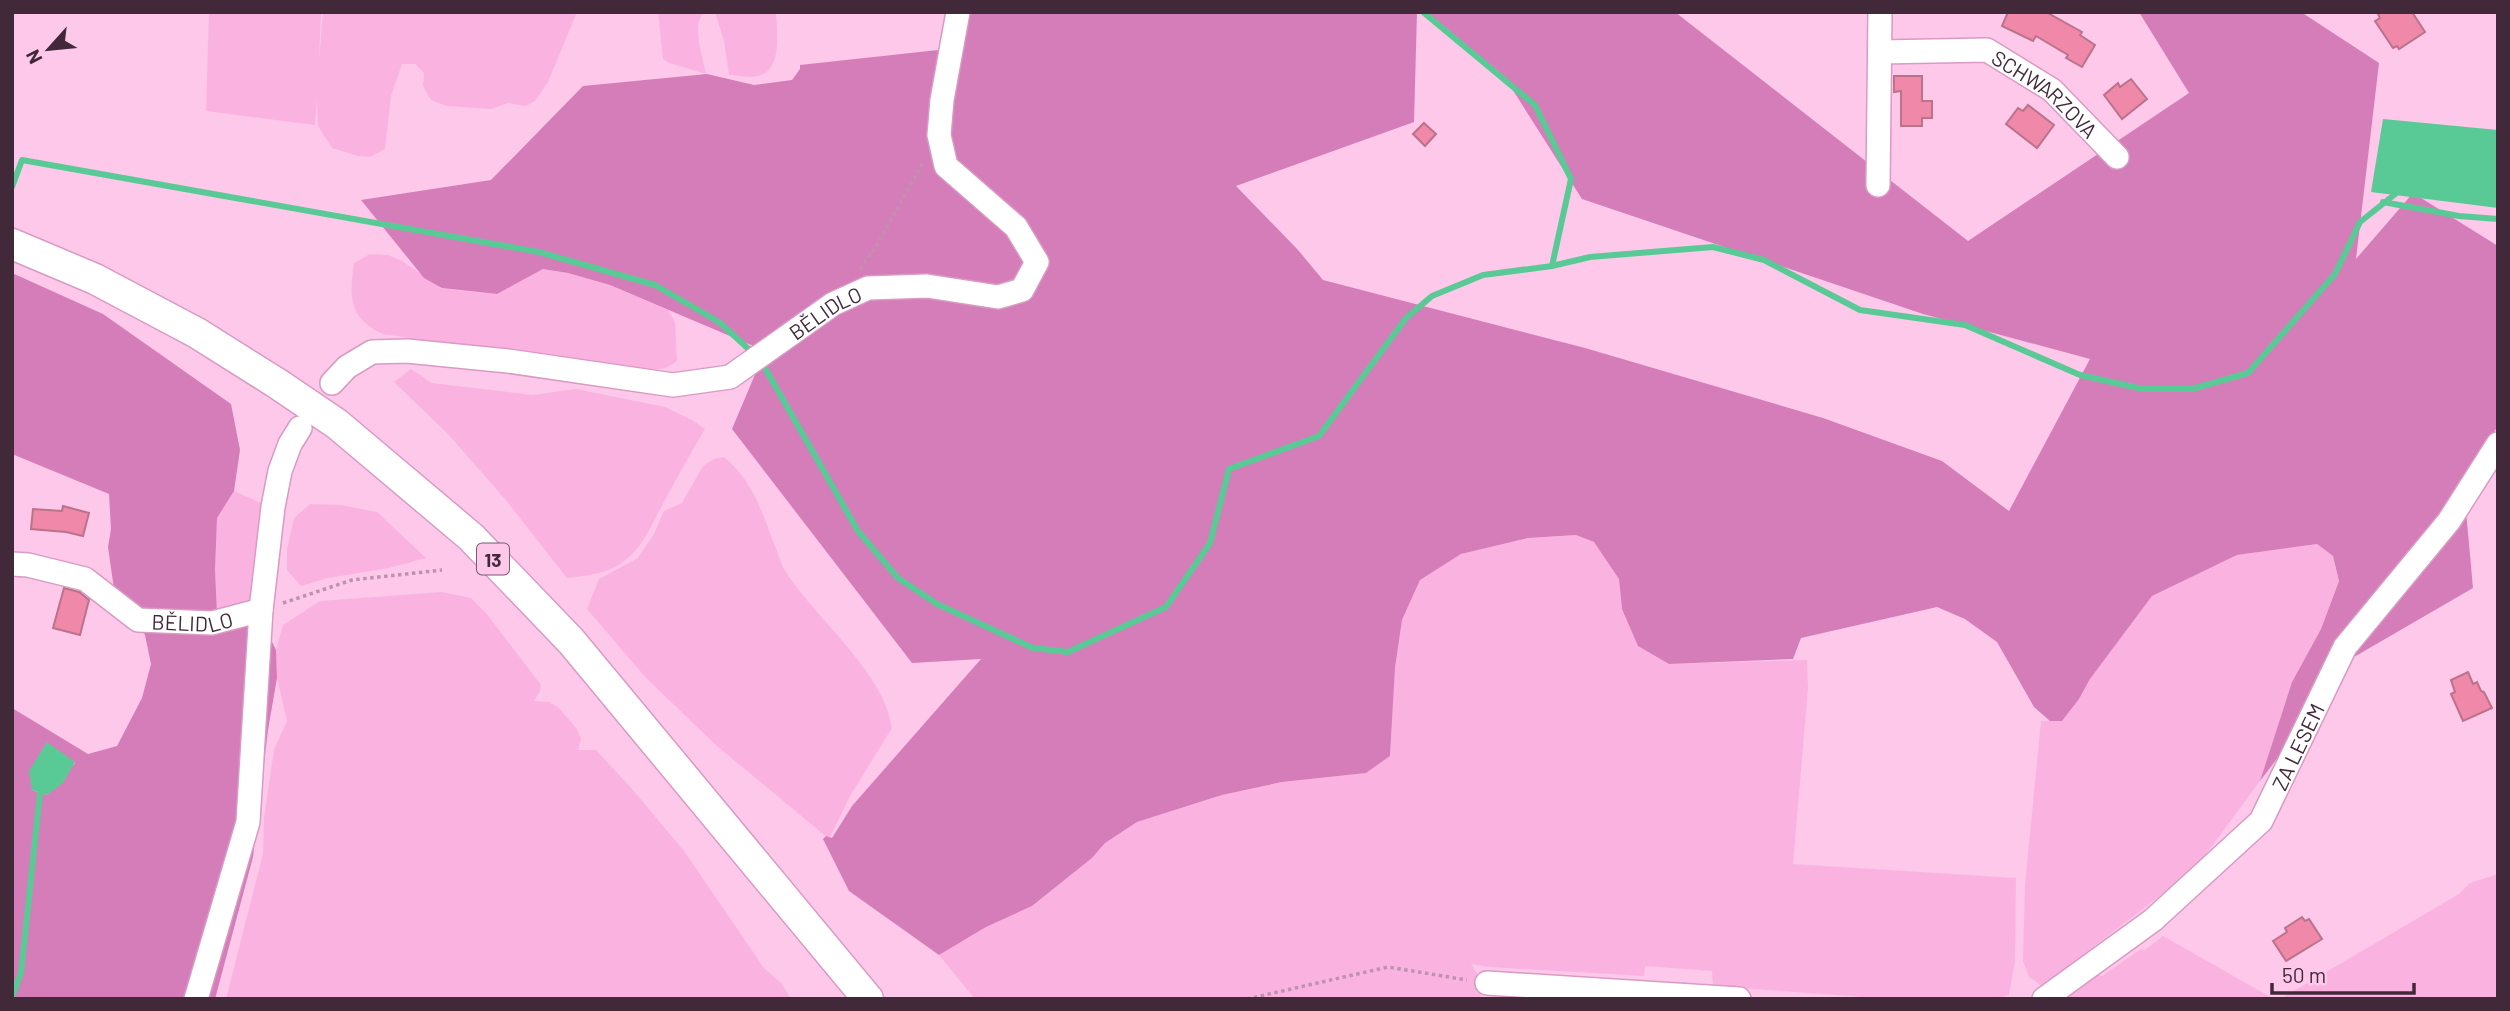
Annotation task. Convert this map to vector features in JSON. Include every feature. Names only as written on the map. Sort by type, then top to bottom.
[{"type":"main road","name":"13","points":[[12,244],[95,279],[197,333],[278,384],[337,424],[461,528],[525,590],[571,641],[868,999]]},
{"type":"street","name":"BĚLIDLO","points":[[332,383],[347,367],[372,352],[407,351],[508,361],[674,385],[730,377],[833,304],[868,288],[927,286],[998,297],[1022,290],[1037,262],[1016,227],[946,166],[939,135],[942,100],[958,12]]},
{"type":"street","points":[[1878,185],[1880,12]]},
{"type":"street","name":"SCHWARZOVA","points":[[1880,52],[1987,50],[2052,90],[2117,158]]},
{"type":"street","points":[[196,999],[248,822],[261,610],[272,507],[280,471],[290,444],[300,428]]},
{"type":"street","name":"ZA LESEM","points":[[2044,999],[2153,920],[2261,821],[2346,647],[2449,522],[2498,444]]},
{"type":"street","name":"BĚLIDLO","points":[[12,564],[28,565],[85,579],[138,620],[212,623],[261,610]]},
{"type":"street","points":[[1487,983],[1739,999]]},
{"type":"path","points":[[833,304],[876,247],[939,135]]},
{"type":"path","points":[[261,610],[352,580],[442,570]]},
{"type":"path","points":[[1247,999],[1388,967],[1487,983]]},
{"type":"shaded area","points":[[209,12],[321,12],[319,61],[323,12],[577,12],[548,82],[535,101],[526,106],[508,103],[491,109],[446,106],[431,100],[423,86],[424,73],[415,64],[402,64],[391,96],[385,149],[370,157],[332,148],[318,126],[317,100],[315,125],[206,111]]},
{"type":"shaded area","points":[[658,12],[704,12],[698,25],[698,33],[706,74],[663,59]]},
{"type":"shaded area","points":[[715,12],[776,12],[776,52],[769,70],[762,75],[751,77],[729,75],[724,41]]},
{"type":"shaded area","points":[[958,12],[1417,12],[1414,122],[1236,186],[1323,280],[1585,348],[1823,418],[1942,461],[2009,511],[2090,359],[1923,314],[1582,199],[1509,84],[1421,12],[1675,12],[1968,241],[2189,93],[2139,12],[2301,12],[2379,63],[2356,259],[2413,193],[2498,246],[2498,426],[2463,478],[2473,588],[2354,657],[2260,781],[2292,682],[2321,629],[2339,581],[2333,556],[2317,544],[2237,555],[2152,596],[2062,721],[2050,721],[2034,707],[1997,642],[1965,619],[1937,607],[1801,638],[1793,659],[1669,664],[1638,646],[1622,609],[1619,579],[1594,542],[1576,535],[1528,538],[1461,554],[1420,580],[1402,620],[1395,668],[1390,756],[1366,773],[1282,782],[1222,795],[1137,822],[1105,843],[1092,858],[1032,906],[986,927],[939,955],[849,891],[823,839],[826,836],[832,838],[852,806],[981,659],[912,663],[732,429],[765,351],[610,285],[568,273],[543,269],[497,294],[442,288],[424,278],[361,200],[491,180],[583,86],[707,74],[754,85],[792,80],[800,65],[938,50]]},
{"type":"shaded area","points":[[2383,119],[2498,130],[2498,208],[2371,192]]},
{"type":"shaded area","points":[[370,254],[388,255],[402,261],[442,288],[463,291],[497,294],[543,269],[610,285],[668,310],[675,322],[677,361],[666,368],[650,370],[573,362],[383,334],[363,321],[352,297],[354,263]]},
{"type":"shaded area","points":[[12,273],[103,314],[231,404],[240,450],[234,491],[217,518],[217,613],[252,600],[276,650],[277,678],[253,857],[215,999],[12,999],[12,708],[88,754],[117,746],[142,698],[151,664],[145,635],[114,589],[108,547],[111,529],[109,494],[12,454]],"holes":[[[47,743],[75,763],[47,795],[32,790]]]},
{"type":"shaded area","points":[[411,369],[432,383],[532,395],[576,389],[665,407],[705,429],[635,551],[607,571],[567,578],[505,499],[448,434],[394,382]]},
{"type":"shaded area","points":[[724,457],[742,476],[755,497],[784,569],[876,686],[892,728],[850,796],[829,839],[717,746],[647,679],[587,609],[599,579],[638,558],[654,534],[664,511],[682,503],[703,466],[714,459]]},
{"type":"shaded area","points":[[234,491],[263,504],[252,576],[252,600],[217,613],[217,518]]},
{"type":"shaded area","points":[[310,504],[341,505],[377,512],[426,558],[301,586],[287,570],[287,549],[294,518]]},
{"type":"shaded area","points":[[1576,535],[1594,542],[1604,553],[1619,579],[1622,609],[1669,664],[1807,660],[1808,688],[1793,864],[2016,878],[2015,961],[2009,995],[1996,999],[1890,999],[1713,986],[1712,971],[1645,966],[1644,976],[1471,964],[1481,980],[1481,999],[1254,999],[1258,994],[1246,999],[975,999],[939,955],[986,927],[1032,906],[1092,858],[1105,843],[1137,822],[1223,795],[1282,782],[1366,773],[1390,756],[1395,668],[1402,620],[1420,579],[1461,554],[1528,538]]},
{"type":"shaded area","points":[[2317,544],[2333,556],[2339,581],[2321,629],[2292,682],[2260,781],[2195,869],[2042,986],[2029,977],[2023,961],[2025,885],[2041,721],[2062,721],[2152,596],[2237,555]]},
{"type":"shaded area","points":[[442,592],[471,598],[486,613],[541,685],[534,701],[549,702],[558,707],[577,729],[581,739],[578,750],[596,750],[633,790],[684,851],[764,968],[782,984],[791,999],[226,999],[263,854],[264,818],[274,750],[287,721],[277,678],[276,650],[283,625],[320,601]]},
{"type":"shaded area","points":[[47,742],[75,762],[63,783],[47,795],[32,790],[29,771]]},
{"type":"shaded area","points":[[2498,874],[2498,999],[2280,999],[2459,894],[2470,883]]},
{"type":"shaded area","points":[[2163,936],[2274,999],[2053,999],[2092,973],[2102,976]]},
{"type":"building","points":[[2008,12],[2046,12],[2082,32],[2080,35],[2095,45],[2082,67],[2066,58],[2068,55],[2036,36],[2033,41],[2002,26]]},
{"type":"building","points":[[2377,12],[2412,12],[2425,32],[2399,49],[2397,46],[2393,48],[2375,21],[2380,18]]},
{"type":"building","points":[[1894,76],[1922,76],[1922,101],[1932,101],[1932,118],[1922,118],[1922,126],[1901,126],[1901,91],[1894,92]]},
{"type":"building","points":[[2131,79],[2147,99],[2122,119],[2104,95],[2118,83],[2120,87]]},
{"type":"building","points":[[2028,105],[2054,125],[2037,148],[2006,124],[2018,108],[2023,111]]},
{"type":"building","points":[[1424,123],[1436,134],[1425,146],[1413,134]]},
{"type":"building","points":[[63,506],[89,513],[83,536],[31,529],[33,509],[62,511]]},
{"type":"building","points":[[64,588],[79,592],[89,600],[80,635],[53,628]]},
{"type":"building","points":[[2468,672],[2473,684],[2477,682],[2492,708],[2463,721],[2451,694],[2455,692],[2451,680]]},
{"type":"building","points":[[2302,917],[2305,921],[2309,919],[2322,939],[2286,961],[2273,941],[2287,932],[2285,928]]},
{"type":"waterway","points":[[1423,12],[1535,105],[1571,179],[1552,266]]},
{"type":"waterway","points":[[12,187],[22,160],[539,252],[655,285],[719,322],[753,353]]},
{"type":"waterway","points":[[761,361],[858,531],[898,578],[937,604],[1033,648],[1068,652],[1166,607],[1210,543],[1229,469],[1319,436],[1406,318],[1432,296],[1483,275],[1552,266],[1590,257],[1713,247],[1764,260],[1860,310],[1965,325],[2080,375],[2143,389],[2192,389],[2248,373],[2335,274],[2360,222],[2399,191]]},
{"type":"waterway","points":[[2383,202],[2459,216],[2498,219]]},
{"type":"waterway","points":[[12,997],[21,973],[40,793],[43,788]]}]
